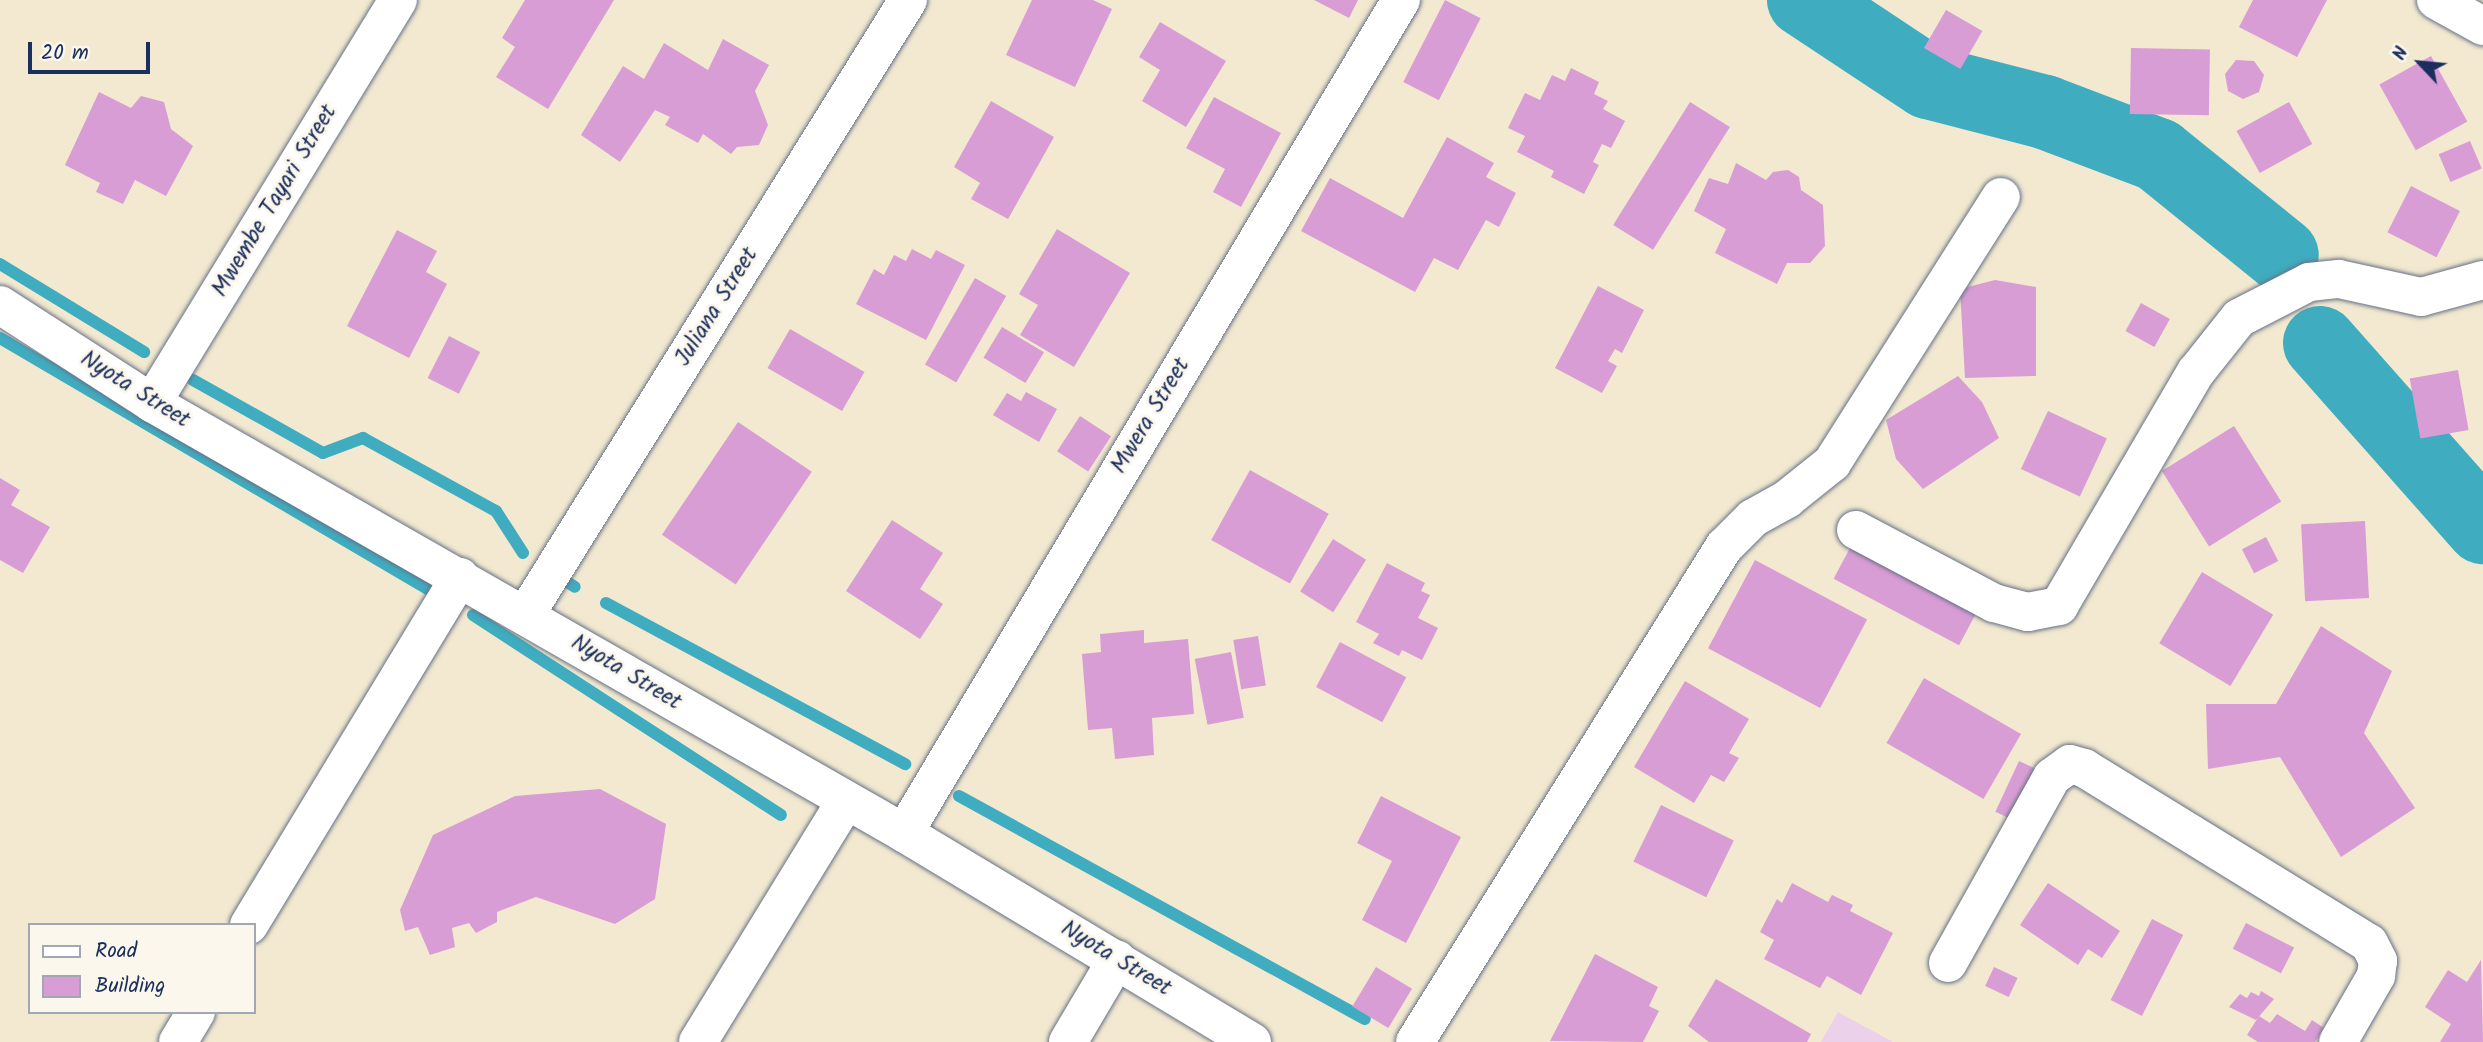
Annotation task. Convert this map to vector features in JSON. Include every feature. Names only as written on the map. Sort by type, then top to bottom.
[{"type":"street","name":"Mwembe Tayari Street","points":[[152,403],[398,0]]},
{"type":"street","name":"Juliana Street","points":[[526,614],[908,0]]},
{"type":"street","name":"Mwera Street","points":[[904,833],[1402,0]]},
{"type":"street","points":[[2436,0],[2483,26]]},
{"type":"street","points":[[1415,1042],[1724,547],[1753,518],[1787,499],[1832,463],[2001,197]]},
{"type":"street","points":[[1856,530],[1994,603],[2028,612],[2059,606],[2196,372],[2239,318],[2309,282],[2339,279],[2421,297],[2483,280]]},
{"type":"street","name":"Nyota Street","points":[[0,305],[152,403],[526,614],[845,802],[904,833],[1252,1042]]},
{"type":"street","points":[[250,923],[460,577]]},
{"type":"street","points":[[1948,963],[2052,777],[2070,764],[2084,768],[2369,943],[2378,961],[2376,976],[2338,1042]]},
{"type":"street","points":[[698,1042],[845,802]]},
{"type":"street","points":[[1068,1042],[1117,959]]},
{"type":"street","points":[[178,1042],[195,1014]]},
{"type":"shaded area","points":[[1838,1012],[1893,1042],[1821,1042]]},
{"type":"building","points":[[525,0],[614,0],[548,109],[496,77],[515,47],[502,38]]},
{"type":"building","points":[[1032,0],[1093,0],[1112,9],[1075,87],[1006,55]]},
{"type":"building","points":[[1314,0],[1358,0],[1349,18]]},
{"type":"building","points":[[1445,0],[1481,18],[1439,100],[1403,82]]},
{"type":"building","points":[[2253,0],[2327,0],[2297,57],[2239,27]]},
{"type":"building","points":[[1946,10],[1982,31],[1960,69],[1924,48]]},
{"type":"building","points":[[1160,22],[1226,61],[1186,127],[1142,101],[1160,70],[1139,57]]},
{"type":"building","points":[[723,39],[769,65],[755,91],[768,125],[759,145],[737,147],[731,154],[703,134],[698,143],[665,125],[670,117],[655,110],[620,162],[581,135],[623,66],[644,79],[664,43],[708,70]]},
{"type":"building","points":[[2131,48],[2210,49],[2209,115],[2130,114]]},
{"type":"building","points":[[2431,56],[2467,122],[2416,150],[2379,85]]},
{"type":"building","points":[[2236,60],[2254,61],[2264,75],[2259,92],[2243,99],[2228,91],[2225,74]]},
{"type":"building","points":[[1571,68],[1599,82],[1594,94],[1608,101],[1603,109],[1625,121],[1611,148],[1602,144],[1593,162],[1599,165],[1584,194],[1551,177],[1554,171],[1517,152],[1525,136],[1508,128],[1525,93],[1540,100],[1552,75],[1565,81]]},
{"type":"building","points":[[99,92],[131,108],[141,96],[164,102],[171,129],[193,146],[166,196],[135,180],[123,204],[96,192],[100,183],[65,165]]},
{"type":"building","points":[[1214,97],[1281,133],[1241,207],[1213,192],[1225,169],[1186,148]]},
{"type":"building","points":[[991,101],[1054,137],[1008,219],[971,199],[980,183],[954,167]]},
{"type":"building","points":[[1690,102],[1730,127],[1653,250],[1613,225]]},
{"type":"building","points":[[2289,102],[2312,144],[2260,173],[2237,131]]},
{"type":"building","points":[[1447,137],[1494,163],[1486,177],[1516,193],[1499,227],[1486,220],[1458,270],[1434,258],[1415,292],[1301,231],[1330,178],[1403,218]]},
{"type":"building","points":[[2470,141],[2482,169],[2450,182],[2439,154]]},
{"type":"building","points":[[1736,163],[1766,180],[1773,172],[1788,170],[1799,177],[1801,190],[1823,205],[1825,246],[1810,263],[1787,263],[1777,284],[1715,253],[1726,229],[1694,211],[1709,178],[1728,184]]},
{"type":"building","points":[[2411,186],[2460,211],[2436,257],[2387,232]]},
{"type":"building","points":[[1057,229],[1130,273],[1074,367],[1020,335],[1038,305],[1019,294]]},
{"type":"building","points":[[397,230],[437,251],[426,272],[447,284],[409,358],[347,326]]},
{"type":"building","points":[[912,249],[931,259],[936,250],[965,265],[926,340],[856,304],[874,269],[884,275],[894,255],[906,261]]},
{"type":"building","points":[[975,278],[1006,296],[956,383],[925,365]]},
{"type":"building","points":[[1995,280],[2036,287],[2036,376],[1965,378],[1960,289]]},
{"type":"building","points":[[1598,286],[1644,310],[1622,353],[1615,349],[1608,361],[1617,366],[1602,393],[1555,368]]},
{"type":"building","points":[[2141,303],[2170,319],[2154,347],[2125,331]]},
{"type":"building","points":[[1002,327],[1044,352],[1025,383],[983,358]]},
{"type":"building","points":[[790,329],[864,372],[842,411],[768,368]]},
{"type":"building","points":[[449,336],[480,352],[459,394],[428,378]]},
{"type":"building","points":[[2458,370],[2469,430],[2420,439],[2410,379]]},
{"type":"building","points":[[1958,376],[1982,402],[1999,438],[1923,489],[1896,459],[1886,420]]},
{"type":"building","points":[[1026,392],[1057,409],[1039,442],[993,415],[1007,393],[1021,401]]},
{"type":"building","points":[[2048,411],[2107,438],[2080,496],[2021,469]]},
{"type":"building","points":[[1080,416],[1111,436],[1088,471],[1057,451]]},
{"type":"building","points":[[738,422],[812,472],[736,585],[662,535]]},
{"type":"building","points":[[2234,426],[2281,501],[2209,547],[2162,471]]},
{"type":"building","points":[[1250,470],[1329,514],[1290,584],[1211,540]]},
{"type":"building","points":[[0,478],[20,490],[11,505],[50,527],[23,573],[0,560]]},
{"type":"building","points":[[892,520],[943,553],[920,589],[943,604],[920,639],[846,591]]},
{"type":"building","points":[[2365,521],[2369,598],[2305,601],[2301,524]]},
{"type":"building","points":[[2266,537],[2278,561],[2254,573],[2242,549]]},
{"type":"building","points":[[1333,539],[1366,560],[1333,612],[1300,592]]},
{"type":"building","points":[[1851,546],[1976,613],[1959,645],[1834,579]]},
{"type":"building","points":[[1755,560],[1867,620],[1820,708],[1708,648]]},
{"type":"building","points":[[1387,563],[1425,583],[1421,591],[1430,595],[1418,618],[1438,628],[1422,660],[1402,650],[1399,656],[1373,643],[1379,634],[1356,622]]},
{"type":"building","points":[[2202,572],[2273,615],[2230,686],[2159,643]]},
{"type":"building","points":[[2321,626],[2392,671],[2364,733],[2415,808],[2341,857],[2280,757],[2208,769],[2206,704],[2276,704]]},
{"type":"building","points":[[1144,630],[1144,643],[1188,639],[1194,714],[1152,718],[1154,755],[1115,759],[1112,728],[1088,730],[1082,654],[1101,652],[1100,634]]},
{"type":"building","points":[[1258,636],[1266,685],[1241,689],[1233,640]]},
{"type":"building","points":[[1340,642],[1406,677],[1382,722],[1316,687]]},
{"type":"building","points":[[1231,652],[1244,718],[1207,725],[1195,659]]},
{"type":"building","points":[[1924,678],[2021,734],[1983,799],[1886,743]]},
{"type":"building","points":[[1685,681],[1749,719],[1729,753],[1739,758],[1724,782],[1711,775],[1694,803],[1634,767]]},
{"type":"building","points":[[2019,761],[2034,768],[2011,819],[1995,812]]},
{"type":"building","points":[[600,789],[666,824],[655,899],[615,924],[536,897],[497,912],[497,922],[476,933],[469,923],[452,928],[455,947],[430,955],[418,927],[405,931],[400,910],[433,835],[515,796]]},
{"type":"building","points":[[1381,796],[1461,837],[1406,943],[1362,920],[1392,861],[1357,843]]},
{"type":"building","points":[[1661,805],[1734,841],[1706,897],[1633,862]]},
{"type":"building","points":[[1792,883],[1828,902],[1832,895],[1853,905],[1850,911],[1893,933],[1861,995],[1827,976],[1820,988],[1764,959],[1774,940],[1760,932],[1777,899],[1782,903]]},
{"type":"building","points":[[2048,883],[2120,931],[2102,958],[2088,949],[2078,965],[2020,925]]},
{"type":"building","points":[[2152,919],[2183,935],[2142,1016],[2111,1000]]},
{"type":"building","points":[[2246,923],[2294,948],[2281,973],[2233,949]]},
{"type":"building","points":[[1595,954],[1658,987],[1649,1006],[1659,1011],[1643,1042],[1550,1041]]},
{"type":"building","points":[[2481,960],[2483,1042],[2440,1042],[2451,1024],[2425,1007],[2448,970],[2467,982]]},
{"type":"building","points":[[1376,967],[1412,989],[1388,1028],[1352,1006]]},
{"type":"building","points":[[1994,967],[2018,978],[2009,997],[1985,986]]},
{"type":"building","points":[[1716,979],[1811,1034],[1807,1042],[1709,1042],[1688,1026]]},
{"type":"building","points":[[2261,991],[2274,999],[2256,1020],[2229,1007],[2240,994],[2247,998],[2251,992],[2259,996]]},
{"type":"building","points":[[2277,1014],[2305,1031],[2312,1020],[2324,1028],[2315,1042],[2258,1042],[2247,1035],[2259,1016],[2270,1023]]},
{"type":"waterway","points":[[1804,0],[1928,82],[2045,112],[2158,155],[2282,255]]},
{"type":"waterway","points":[[0,264],[144,352]]},
{"type":"waterway","points":[[0,338],[429,590]]},
{"type":"waterway","points":[[2320,343],[2483,527]]},
{"type":"waterway","points":[[193,380],[323,453],[363,438],[496,511],[523,553]]},
{"type":"waterway","points":[[567,582],[575,587]]},
{"type":"waterway","points":[[606,603],[905,764]]},
{"type":"waterway","points":[[473,615],[781,815]]},
{"type":"waterway","points":[[959,796],[1365,1019]]}]
